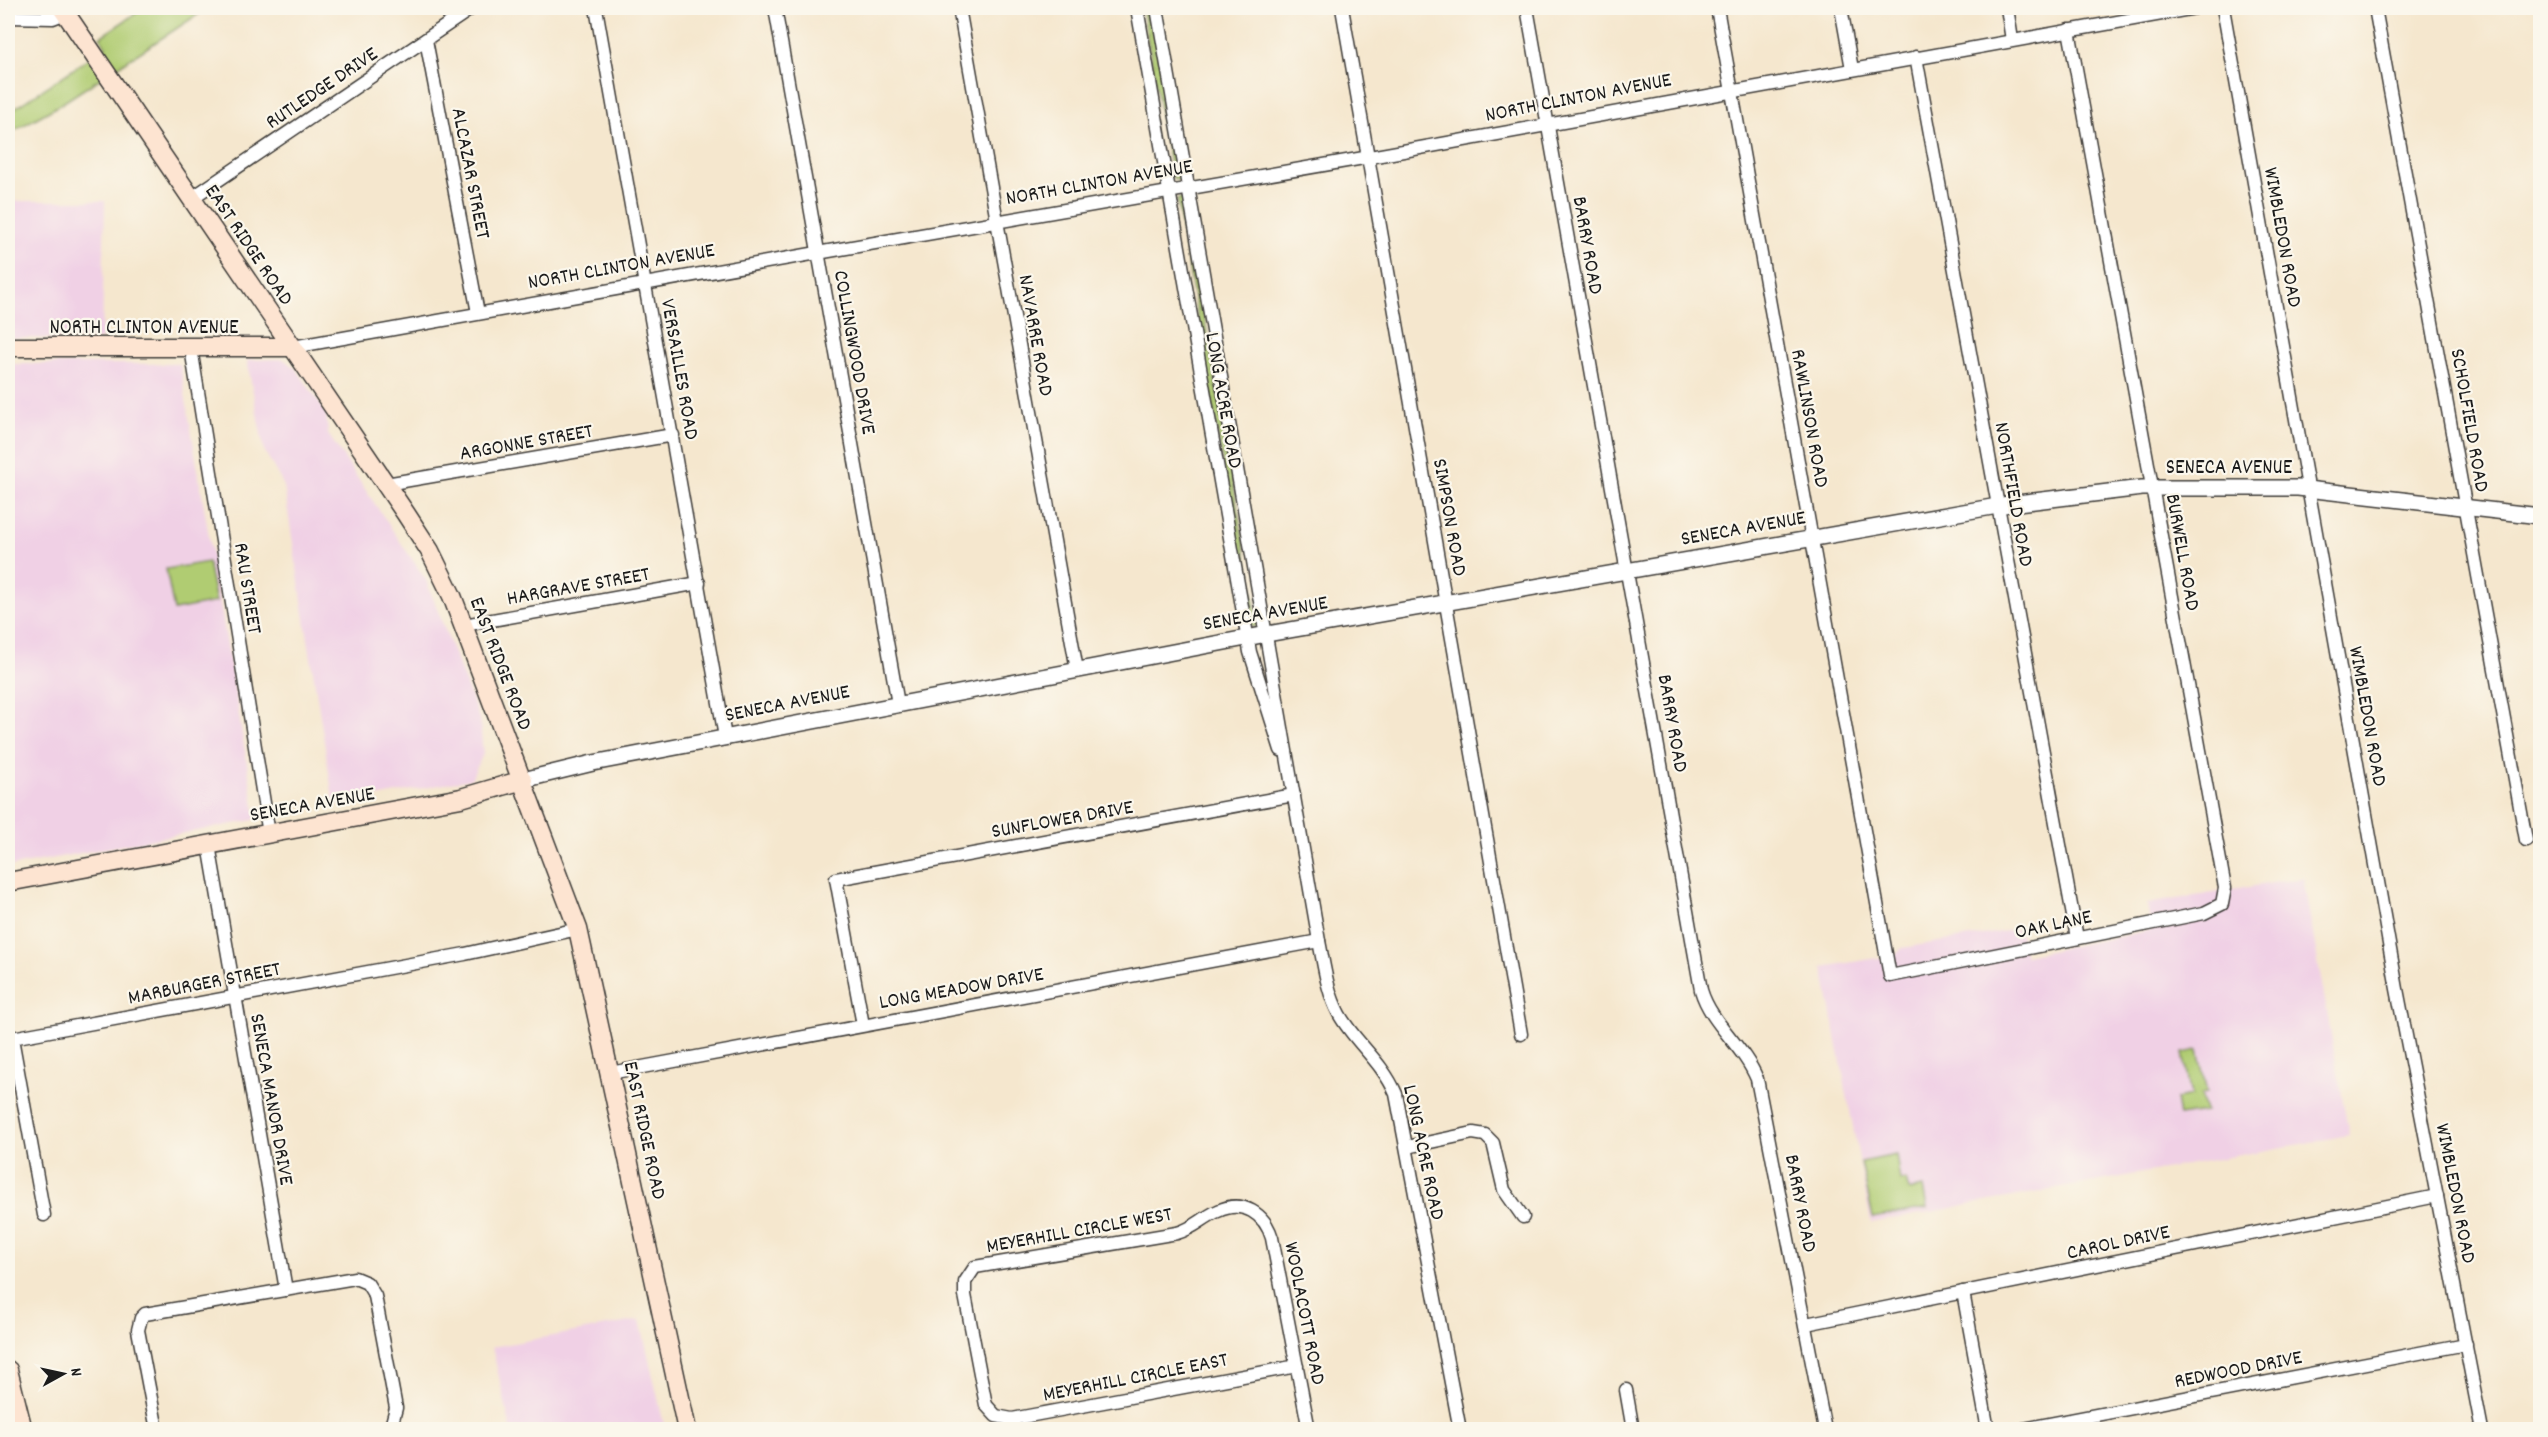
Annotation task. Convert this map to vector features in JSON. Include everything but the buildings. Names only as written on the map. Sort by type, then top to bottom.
[{"type":"main road","name":"EAST RIDGE ROAD","points":[[64,10],[386,484],[435,560],[464,625],[578,928],[687,1430]]},
{"type":"main road","name":"NORTH CLINTON AVENUE","points":[[8,347],[293,347]]},
{"type":"main road","name":"SENECA AVENUE","points":[[8,882],[461,798],[523,780]]},
{"type":"main road","points":[[8,1370],[23,1430]]},
{"type":"street","name":"RUTLEDGE DRIVE","points":[[192,198],[472,8]]},
{"type":"street","name":"VERSAILLES ROAD","points":[[596,8],[725,737]]},
{"type":"street","name":"COLLINGWOOD DRIVE","points":[[775,8],[898,704]]},
{"type":"street","name":"NAVARRE ROAD","points":[[959,8],[1077,670]]},
{"type":"street","name":"LONG ACRE ROAD","points":[[1137,8],[1169,191],[1257,635],[1294,795],[1319,941],[1332,997],[1340,1015],[1390,1080],[1396,1094],[1460,1430]]},
{"type":"street","name":"LONG ACRE ROAD","points":[[1157,8],[1188,188],[1257,635],[1294,795]]},
{"type":"street","name":"SIMPSON ROAD","points":[[1342,8],[1521,1034]]},
{"type":"street","name":"BARRY ROAD","points":[[1527,8],[1701,990],[1709,1011],[1739,1047],[1757,1079],[1825,1430]]},
{"type":"street","name":"RAWLINSON ROAD","points":[[1718,8],[1890,976]]},
{"type":"street","points":[[1841,8],[1852,69]]},
{"type":"street","points":[[2007,8],[2012,40]]},
{"type":"street","name":"NORTH CLINTON AVENUE","points":[[293,347],[2195,8]]},
{"type":"street","name":"WIMBLEDON ROAD","points":[[2223,8],[2397,989],[2482,1430]]},
{"type":"street","name":"SCHOLFIELD ROAD","points":[[2376,8],[2526,840]]},
{"type":"street","points":[[8,17],[53,18],[64,10]]},
{"type":"street","name":"BURWELL ROAD","points":[[2069,30],[2225,888],[2222,904]]},
{"type":"street","name":"ALCAZAR STREET","points":[[426,40],[478,313]]},
{"type":"street","name":"NORTHFIELD ROAD","points":[[1916,57],[2077,938]]},
{"type":"street","name":"RAU STREET","points":[[191,348],[269,834]]},
{"type":"street","name":"ARGONNE STREET","points":[[386,484],[673,435]]},
{"type":"street","name":"SENECA AVENUE","points":[[523,780],[574,767],[725,737],[1257,635],[1997,505],[2153,488],[2310,489],[2541,516]]},
{"type":"street","name":"HARGRAVE STREET","points":[[464,625],[699,583]]},
{"type":"street","name":"SUNFLOWER DRIVE","points":[[863,1025],[836,879],[1294,795]]},
{"type":"street","name":"SENECA MANOR DRIVE","points":[[209,845],[286,1290]]},
{"type":"street","name":"OAK LANE","points":[[1890,976],[2204,913],[2222,904]]},
{"type":"street","name":"MARBURGER STREET","points":[[44,1215],[12,1038],[465,954],[578,928]]},
{"type":"street","name":"LONG MEADOW DRIVE","points":[[610,1073],[1319,941]]},
{"type":"street","points":[[1407,1147],[1473,1134],[1485,1135],[1493,1143],[1504,1190],[1523,1217]]},
{"type":"street","name":"CAROL DRIVE","points":[[1806,1324],[2437,1196]]},
{"type":"street","name":"MEYERHILL CIRCLE WEST","points":[[986,1405],[965,1295],[965,1282],[975,1268],[1177,1233],[1192,1229],[1219,1210],[1227,1208],[1254,1211]]},
{"type":"street","name":"WOOLACOTT ROAD","points":[[1254,1211],[1266,1221],[1272,1238],[1309,1430]]},
{"type":"street","points":[[157,1430],[138,1330],[141,1318],[151,1312],[355,1278],[370,1286],[375,1296],[396,1408],[392,1423],[385,1430]]},
{"type":"street","points":[[1963,1292],[1988,1430]]},
{"type":"street","name":"REDWOOD DRIVE","points":[[2018,1430],[2466,1344]]},
{"type":"street","name":"MEYERHILL CIRCLE EAST","points":[[986,1405],[996,1416],[1012,1419],[1297,1366]]},
{"type":"street","points":[[1626,1390],[1633,1430]]},
{"type":"shaded area","points":[[8,201],[105,201],[102,339],[8,338]]},
{"type":"shaded area","points":[[283,359],[297,370],[326,413],[328,434],[426,580],[480,721],[483,754],[471,779],[334,805],[284,486],[264,450],[247,360]]},
{"type":"shaded area","points":[[8,364],[180,364],[256,817],[254,820],[8,867]]},
{"type":"shaded area","points":[[2303,878],[2349,1135],[1871,1223],[1823,967],[1896,955],[1902,948],[2019,929],[2025,956],[2151,930],[2147,904]]},
{"type":"shaded area","points":[[640,1320],[665,1429],[511,1429],[492,1347]]},
{"type":"green space","points":[[144,8],[208,8],[58,106],[8,134],[8,113],[106,47],[100,37]]},
{"type":"green space","points":[[1142,8],[1151,8],[1181,175],[1177,180],[1172,177]]},
{"type":"green space","points":[[1182,197],[1258,625],[1253,627],[1177,200]]},
{"type":"green space","points":[[208,562],[216,602],[174,610],[166,569]]},
{"type":"green space","points":[[2198,1050],[2207,1093],[2201,1094],[2205,1112],[2179,1116],[2176,1099],[2191,1096],[2183,1053]]},
{"type":"green space","points":[[1896,1155],[1900,1180],[1906,1179],[1909,1190],[1923,1187],[1927,1208],[1873,1218],[1861,1162]]}]
